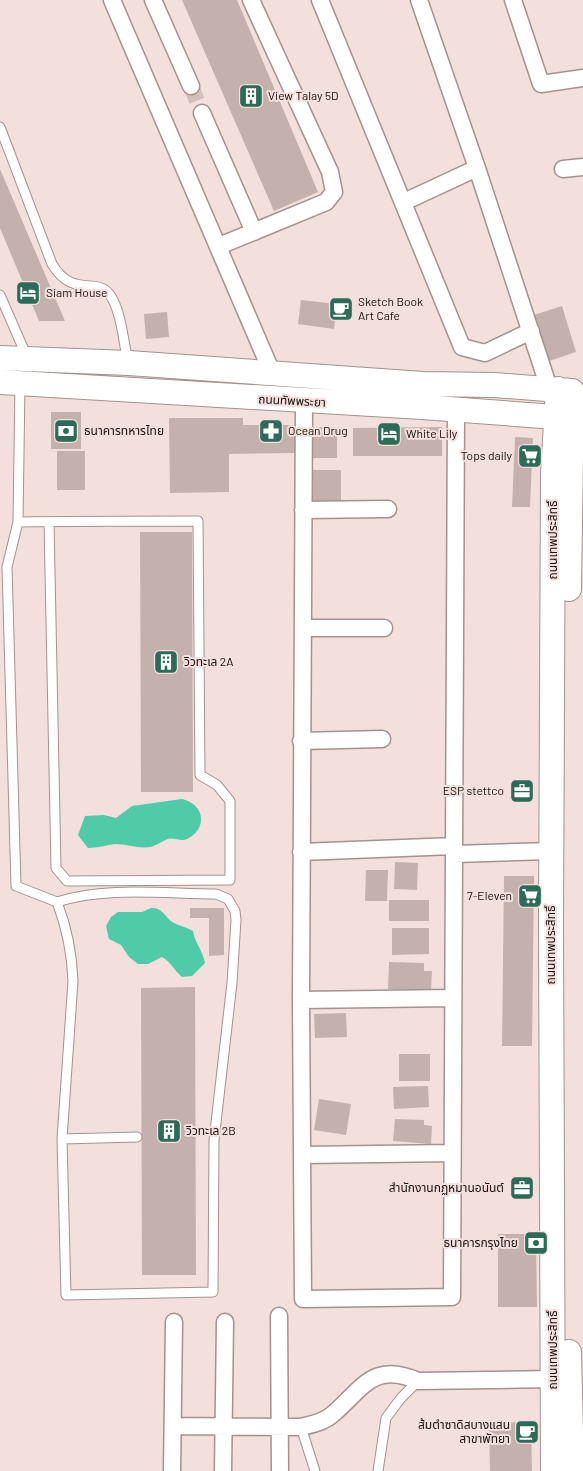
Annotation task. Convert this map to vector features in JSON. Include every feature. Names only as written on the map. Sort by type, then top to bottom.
[{"type":"main road","name":"ถนนทัพพระยา","points":[[0,358],[128,363],[273,375],[565,390]]},
{"type":"main road","name":"ถนนทัพพระยา","points":[[10,382],[570,419]]},
{"type":"main road","name":"ถนนเทพประสิทธิ์","points":[[565,390],[570,419],[565,893],[566,1205],[572,1464]]},
{"type":"main road","name":"ถนนเทพประสิทธิ์","points":[[570,419],[551,851],[553,1379],[572,1464]]},
{"type":"street","points":[[112,0],[273,375]]},
{"type":"street","points":[[153,0],[191,86]]},
{"type":"street","points":[[219,246],[326,202],[332,197],[334,185],[330,172],[250,0]]},
{"type":"street","points":[[320,0],[462,347],[485,353],[531,331]]},
{"type":"street","points":[[419,0],[531,331],[565,390]]},
{"type":"street","points":[[514,0],[541,84],[583,78]]},
{"type":"street","points":[[202,113],[254,232]]},
{"type":"street","points":[[563,169],[583,167]]},
{"type":"street","points":[[404,202],[477,168]]},
{"type":"street","points":[[304,402],[301,740],[303,1299],[452,1297],[456,410]]},
{"type":"street","points":[[303,510],[388,509]]},
{"type":"street","points":[[303,628],[384,628]]},
{"type":"street","points":[[301,740],[382,739]]},
{"type":"street","points":[[301,852],[551,851]]},
{"type":"street","points":[[301,1000],[453,998]]},
{"type":"street","points":[[302,1155],[452,1153]]},
{"type":"street","points":[[279,1316],[280,1471]]},
{"type":"street","points":[[172,1471],[174,1322]]},
{"type":"street","points":[[223,1471],[225,1322]]},
{"type":"street","points":[[173,1426],[302,1427],[319,1423],[332,1415],[360,1386],[375,1376],[392,1373],[402,1374],[418,1381],[553,1379]]},
{"type":"lane","points":[[0,127],[52,264],[68,283],[103,288],[110,294],[116,309],[128,363]]},
{"type":"lane","points":[[0,295],[28,360]]},
{"type":"lane","points":[[10,382],[18,522],[6,567],[16,886],[57,902],[77,896],[97,894],[216,894],[228,899],[235,911],[232,983],[214,1140],[213,1292],[66,1295],[62,1139],[73,981],[69,942],[57,902]]},
{"type":"lane","points":[[18,522],[198,521],[200,775],[217,785],[230,802],[230,880],[67,881],[56,868],[49,522]]},
{"type":"lane","points":[[62,1139],[136,1137]]},
{"type":"lane","points":[[378,1471],[386,1418],[401,1398],[418,1381]]},
{"type":"lane","points":[[302,1427],[315,1471]]},
{"type":"shaded area","points":[[182,799],[195,806],[201,817],[198,829],[194,835],[187,839],[168,839],[150,847],[115,844],[88,848],[78,835],[85,816],[104,815],[116,818],[132,806]]},
{"type":"shaded area","points":[[151,908],[158,909],[174,923],[193,931],[205,963],[192,976],[182,977],[162,957],[148,964],[138,964],[129,957],[121,945],[109,939],[106,926],[111,917],[118,912],[142,912]]},
{"type":"building","name":"View Talay 5D","points":[[182,0],[237,0],[318,192],[274,211]]},
{"type":"building","points":[[0,169],[65,321],[39,321],[0,228]]},
{"type":"building","points":[[301,300],[337,304],[334,329],[298,324]]},
{"type":"building","points":[[562,306],[576,352],[549,361],[534,315]]},
{"type":"building","points":[[167,312],[169,337],[146,339],[144,314]]},
{"type":"building","name":"ธนาคารทหารไทย","points":[[51,412],[81,412],[81,449],[51,449]]},
{"type":"building","points":[[169,418],[243,418],[243,425],[295,425],[295,453],[229,454],[229,492],[170,493]]},
{"type":"building","points":[[313,427],[337,427],[337,458],[313,458]]},
{"type":"building","points":[[442,427],[442,456],[353,456],[353,428]]},
{"type":"building","points":[[515,437],[533,438],[530,507],[512,507]]},
{"type":"building","points":[[57,451],[85,451],[85,490],[57,490]]},
{"type":"building","points":[[311,470],[341,470],[341,505],[312,506]]},
{"type":"building","name":"วิวทะเล 2A","points":[[140,532],[192,532],[193,792],[141,792]]},
{"type":"building","points":[[513,791],[532,791],[531,801],[511,801]]},
{"type":"building","points":[[395,862],[418,863],[417,890],[394,889]]},
{"type":"building","points":[[366,870],[388,870],[387,901],[365,901]]},
{"type":"building","points":[[504,876],[534,876],[532,1046],[502,1046]]},
{"type":"building","points":[[389,900],[429,900],[429,921],[389,921]]},
{"type":"building","points":[[190,908],[224,908],[224,955],[209,956],[209,918],[190,918]]},
{"type":"building","points":[[392,928],[429,928],[429,954],[392,955]]},
{"type":"building","points":[[389,962],[424,963],[424,971],[432,971],[431,991],[388,989]]},
{"type":"building","name":"วิวทะเล 2B","points":[[195,987],[196,1275],[142,1275],[141,988]]},
{"type":"building","points":[[346,1013],[347,1037],[315,1038],[314,1014]]},
{"type":"building","points":[[399,1054],[430,1054],[430,1081],[399,1081]]},
{"type":"building","points":[[428,1086],[429,1107],[394,1109],[393,1087]]},
{"type":"building","points":[[319,1099],[351,1104],[346,1135],[314,1130]]},
{"type":"building","points":[[395,1119],[424,1120],[424,1125],[432,1126],[431,1144],[393,1141]]},
{"type":"building","points":[[498,1234],[536,1234],[537,1307],[498,1307]]},
{"type":"building","points":[[531,1422],[532,1471],[490,1471],[489,1423]]},
{"type":"tunnel","points":[[191,86],[202,113]]},
{"type":"place","name":"View Talay 5D","points":[[251,96]]},
{"type":"place","name":"Siam House","points":[[28,293]]},
{"type":"place","name":"Sketch Book Art Cafe","points":[[341,309]]},
{"type":"place","name":"ธนาคารทหารไทย","points":[[66,431]]},
{"type":"place","name":"Ocean Drug","points":[[271,431]]},
{"type":"place","name":"White Lily","points":[[389,434]]},
{"type":"place","name":"Tops daily","points":[[530,456]]},
{"type":"place","name":"วิวทะเล 2A","points":[[166,662]]},
{"type":"place","name":"ESP stettco","points":[[522,791]]},
{"type":"place","name":"7-Eleven","points":[[530,896]]},
{"type":"place","name":"วิวทะเล 2B","points":[[169,1131]]},
{"type":"place","name":"สำนักงานกฏหมานอนันต์","points":[[522,1188]]},
{"type":"place","name":"ธนาคารกรุงไทย","points":[[536,1243]]},
{"type":"place","name":"ส้มตำซาดิสบางแสน สาขาพัทยา","points":[[527,1432]]}]
